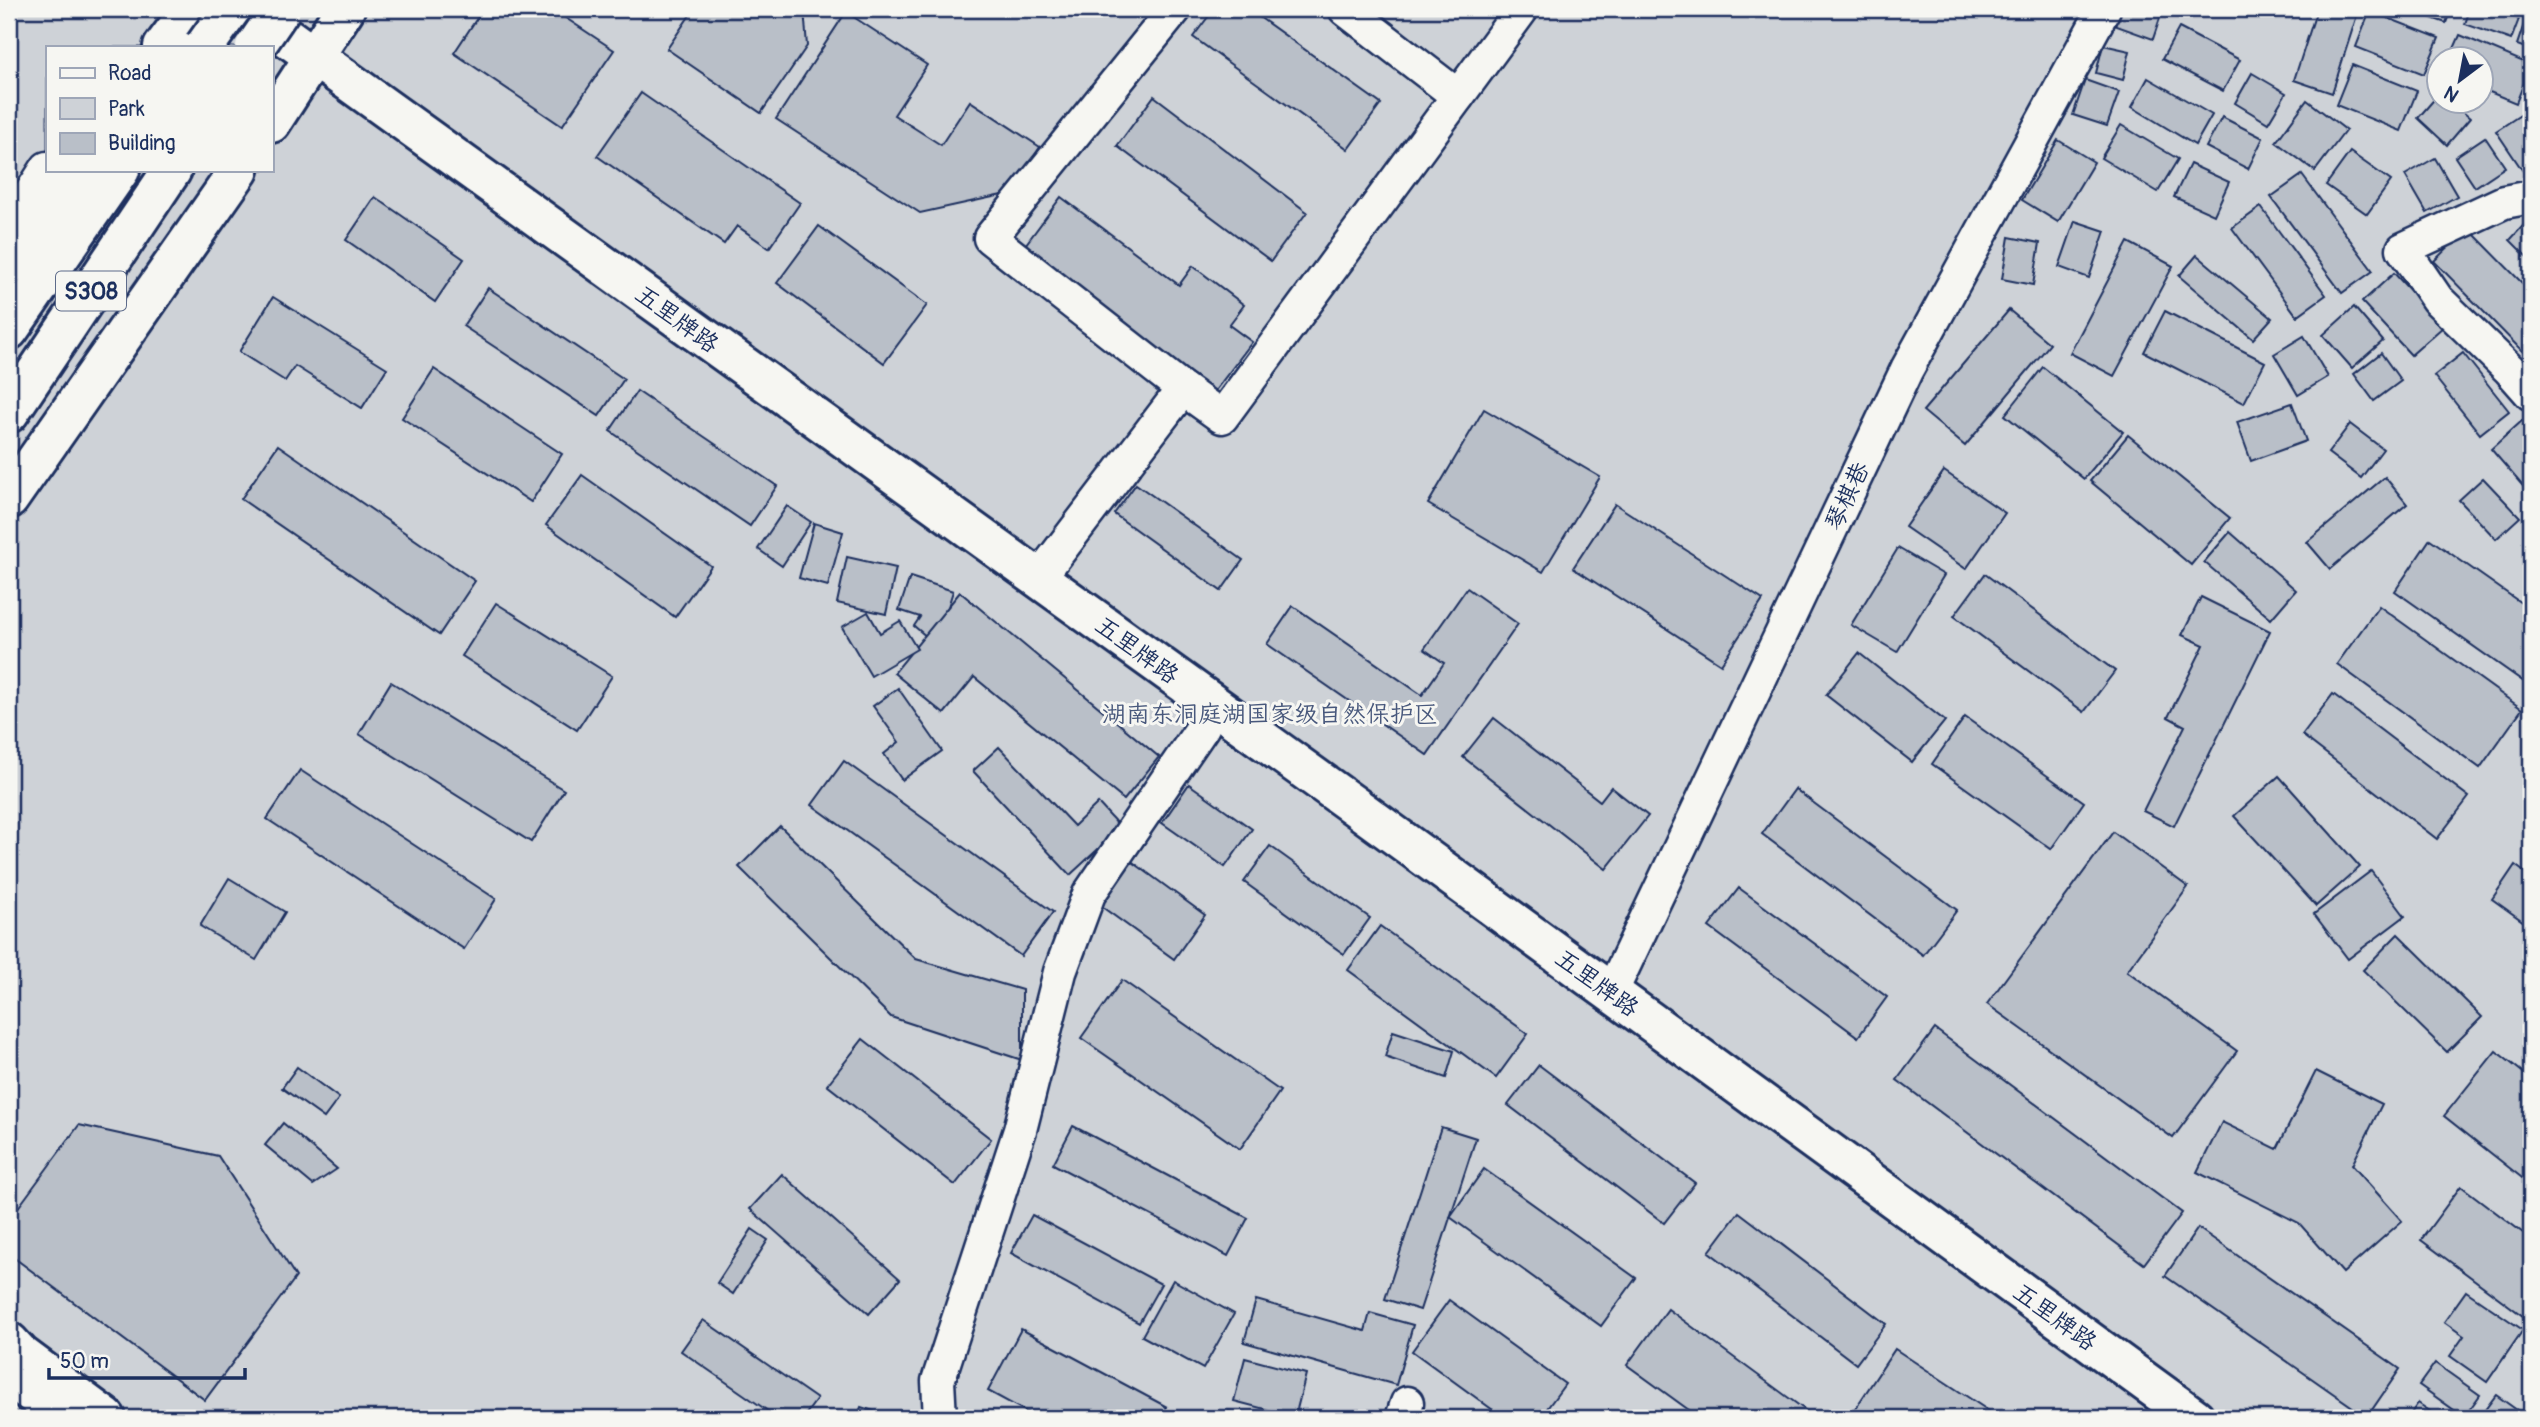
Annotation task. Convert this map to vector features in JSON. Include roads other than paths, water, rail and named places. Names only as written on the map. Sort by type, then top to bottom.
[{"type":"main road","points":[[164,46],[191,9]]},
{"type":"main road","points":[[206,9],[259,46]]},
{"type":"main road","points":[[205,46],[231,9]]},
{"type":"main road","name":"五里牌路","points":[[248,9],[309,68],[1203,727],[2155,1418]]},
{"type":"main road","points":[[256,46],[281,9]]},
{"type":"main road","points":[[273,120],[345,9]]},
{"type":"main road","name":"五里牌路","points":[[273,56],[309,68],[1038,579],[2194,1418]]},
{"type":"main road","points":[[9,266],[76,172]]},
{"type":"main road","name":"S308","points":[[9,330],[119,172]]},
{"type":"main road","name":"S308","points":[[9,413],[171,172]]},
{"type":"main road","points":[[9,499],[238,172]]},
{"type":"main road","points":[[9,1342],[21,1355],[106,1418]]},
{"type":"main road","points":[[9,1376],[66,1418]]},
{"type":"street","points":[[1175,9],[990,238],[1182,389],[1222,416],[1522,9]]},
{"type":"street","points":[[1345,9],[1458,96]]},
{"type":"street","name":"琴棋巷","points":[[1611,993],[1907,369],[2104,9]]},
{"type":"street","points":[[9,226],[46,170]]},
{"type":"street","points":[[2531,197],[2504,202],[2403,249],[2437,299],[2531,394]]},
{"type":"street","points":[[1038,579],[1182,389]]},
{"type":"street","points":[[940,1418],[938,1381],[1020,1130],[1060,972],[1089,894],[1203,727]]},
{"type":"park label","name":"湖南东洞庭湖国家级自然保护区","points":[[1270,714]]}]
